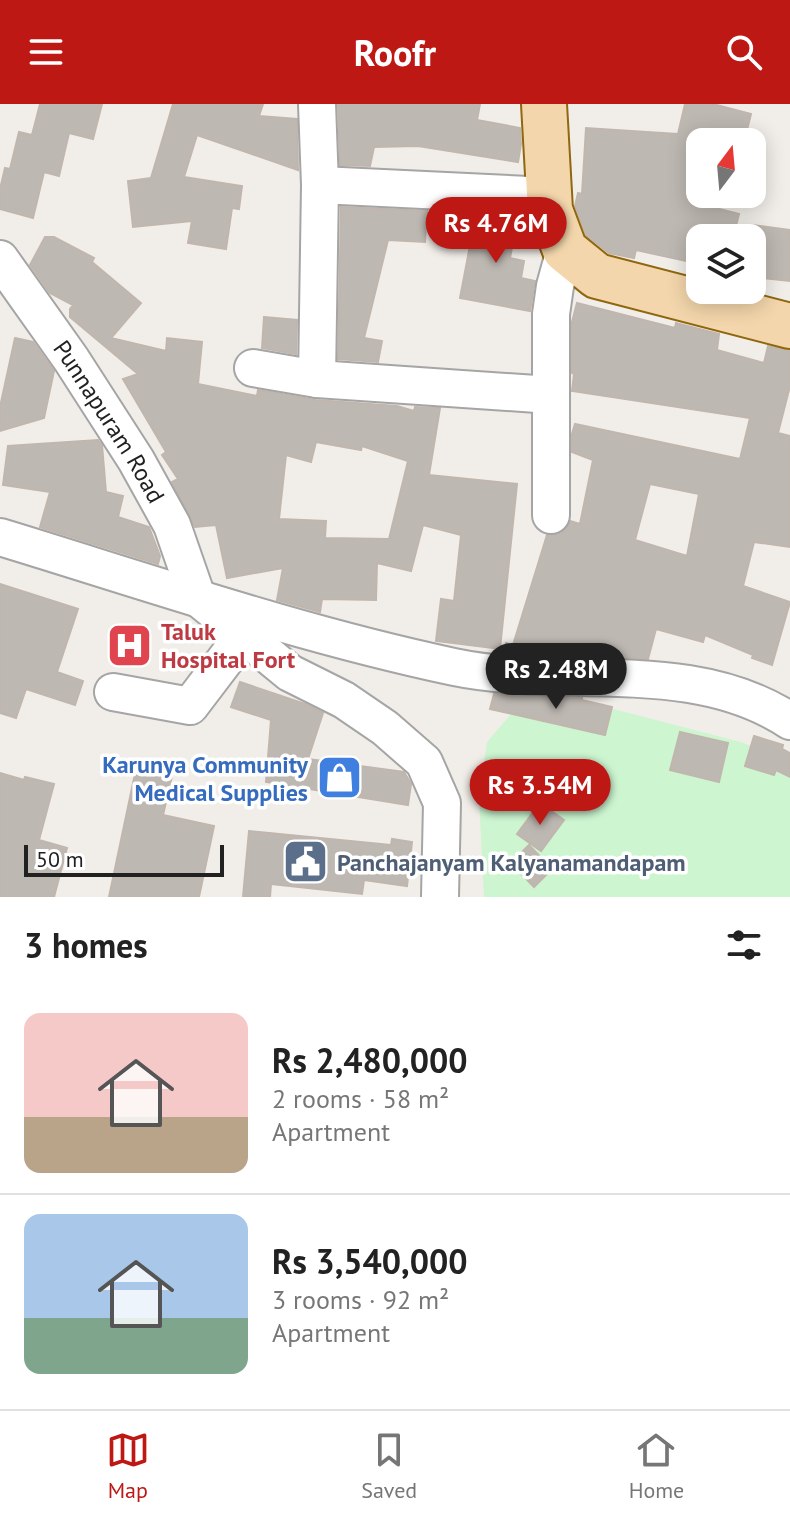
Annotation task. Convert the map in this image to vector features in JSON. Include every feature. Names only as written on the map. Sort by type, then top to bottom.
[{"type":"main road","points":[[544,104],[550,210],[565,250],[597,276],[790,326]]},
{"type":"street","points":[[317,104],[320,185],[317,379]]},
{"type":"street","points":[[320,185],[549,196]]},
{"type":"street","points":[[551,515],[551,314],[565,250]]},
{"type":"street","name":"Punnapuram Road","points":[[0,259],[71,359],[136,460],[172,525],[197,597]]},
{"type":"street","points":[[253,368],[317,379],[551,395]]},
{"type":"street","points":[[0,537],[330,639],[458,668],[530,677],[687,682],[767,705],[790,721]]},
{"type":"street","points":[[197,597],[290,673],[344,700],[385,728],[424,762],[442,803],[440,897]]},
{"type":"street","points":[[113,692],[190,706],[244,635]]},
{"type":"green space","points":[[559,695],[741,742],[790,762],[790,897],[484,897],[479,797],[487,742],[511,714]]},
{"type":"building","points":[[40,104],[102,104],[93,139],[69,133],[59,176],[44,172],[33,218],[0,209],[0,189],[5,168],[10,169],[19,132],[32,135]]},
{"type":"building","points":[[173,104],[263,104],[259,116],[297,119],[298,170],[197,135],[184,177],[242,186],[239,209],[232,208],[226,249],[188,243],[192,221],[133,227],[128,181],[151,178]]},
{"type":"building","points":[[338,104],[480,104],[477,120],[520,128],[518,162],[418,146],[374,147],[370,166],[340,165]]},
{"type":"building","points":[[685,104],[713,104],[751,114],[748,128],[686,128],[686,208],[716,208],[739,214],[736,224],[686,224],[686,261],[636,250],[634,258],[609,253],[586,235],[575,206],[578,193],[582,194],[586,128],[678,134]]},
{"type":"building","points":[[341,207],[427,211],[425,242],[388,240],[364,338],[382,341],[378,362],[338,359]]},
{"type":"building","points":[[476,214],[518,216],[510,258],[524,261],[521,278],[535,281],[530,311],[460,298]]},
{"type":"building","points":[[766,227],[790,230],[790,281],[766,278]]},
{"type":"building","points":[[45,237],[54,237],[94,258],[92,262],[141,303],[111,338],[166,351],[167,338],[202,342],[198,384],[257,396],[258,390],[316,400],[397,406],[414,411],[415,407],[440,408],[429,475],[517,484],[500,649],[436,641],[441,599],[454,601],[461,535],[423,525],[411,571],[377,563],[376,600],[322,599],[320,612],[277,600],[283,568],[227,578],[216,525],[195,527],[172,482],[178,479],[162,455],[166,452],[123,379],[138,374],[70,317],[73,305],[50,293],[30,265]],"holes":[[[316,442],[361,450],[362,446],[408,461],[389,539],[325,538],[326,521],[279,519],[286,455],[311,462]]]},
{"type":"building","points":[[577,303],[675,328],[676,323],[719,334],[717,350],[764,363],[768,346],[790,351],[790,386],[778,433],[790,436],[790,547],[754,542],[743,586],[790,602],[772,665],[705,635],[703,642],[656,629],[648,659],[504,653],[506,643],[513,645],[547,535],[562,533],[570,521],[580,524],[593,460],[572,452],[575,424],[740,459],[750,418],[572,391],[572,322]],"holes":[[[650,484],[699,494],[687,556],[635,540]]]},
{"type":"building","points":[[264,317],[297,320],[296,354],[262,348]]},
{"type":"building","points":[[15,338],[33,342],[54,371],[44,418],[0,431],[0,407]]},
{"type":"building","points":[[98,440],[102,445],[106,492],[123,496],[118,517],[149,527],[160,556],[158,564],[40,527],[50,492],[3,485],[8,446]]},
{"type":"building","points":[[0,584],[78,609],[57,672],[83,681],[75,705],[26,689],[16,718],[0,713]]},
{"type":"building","points":[[240,682],[323,713],[308,759],[404,772],[411,784],[408,805],[266,782],[271,720],[231,707]]},
{"type":"building","points":[[494,694],[582,698],[612,707],[605,735],[490,709]]},
{"type":"building","points":[[680,732],[728,743],[719,782],[670,770]]},
{"type":"building","points":[[754,736],[783,745],[782,749],[790,753],[790,777],[776,770],[774,775],[745,766]]},
{"type":"building","points":[[136,769],[172,776],[163,815],[214,826],[199,897],[109,897]]},
{"type":"building","points":[[0,773],[54,784],[39,840],[67,848],[54,897],[0,897]]},
{"type":"building","points":[[540,803],[564,820],[541,851],[517,834]]},
{"type":"building","name":"Panchajanyam Kalyanamandapam","points":[[249,831],[391,845],[392,839],[412,842],[407,886],[364,880],[362,894],[271,884],[270,897],[243,897]]},
{"type":"building","points":[[529,845],[552,869],[534,887],[511,863]]},
{"type":"place","name":"Taluk Hospital Fort","points":[[130,645]]},
{"type":"place","name":"Karunya Community Medical Supplies","points":[[339,778]]},
{"type":"place","name":"Panchajanyam Kalyanamandapam","points":[[306,862]]}]
